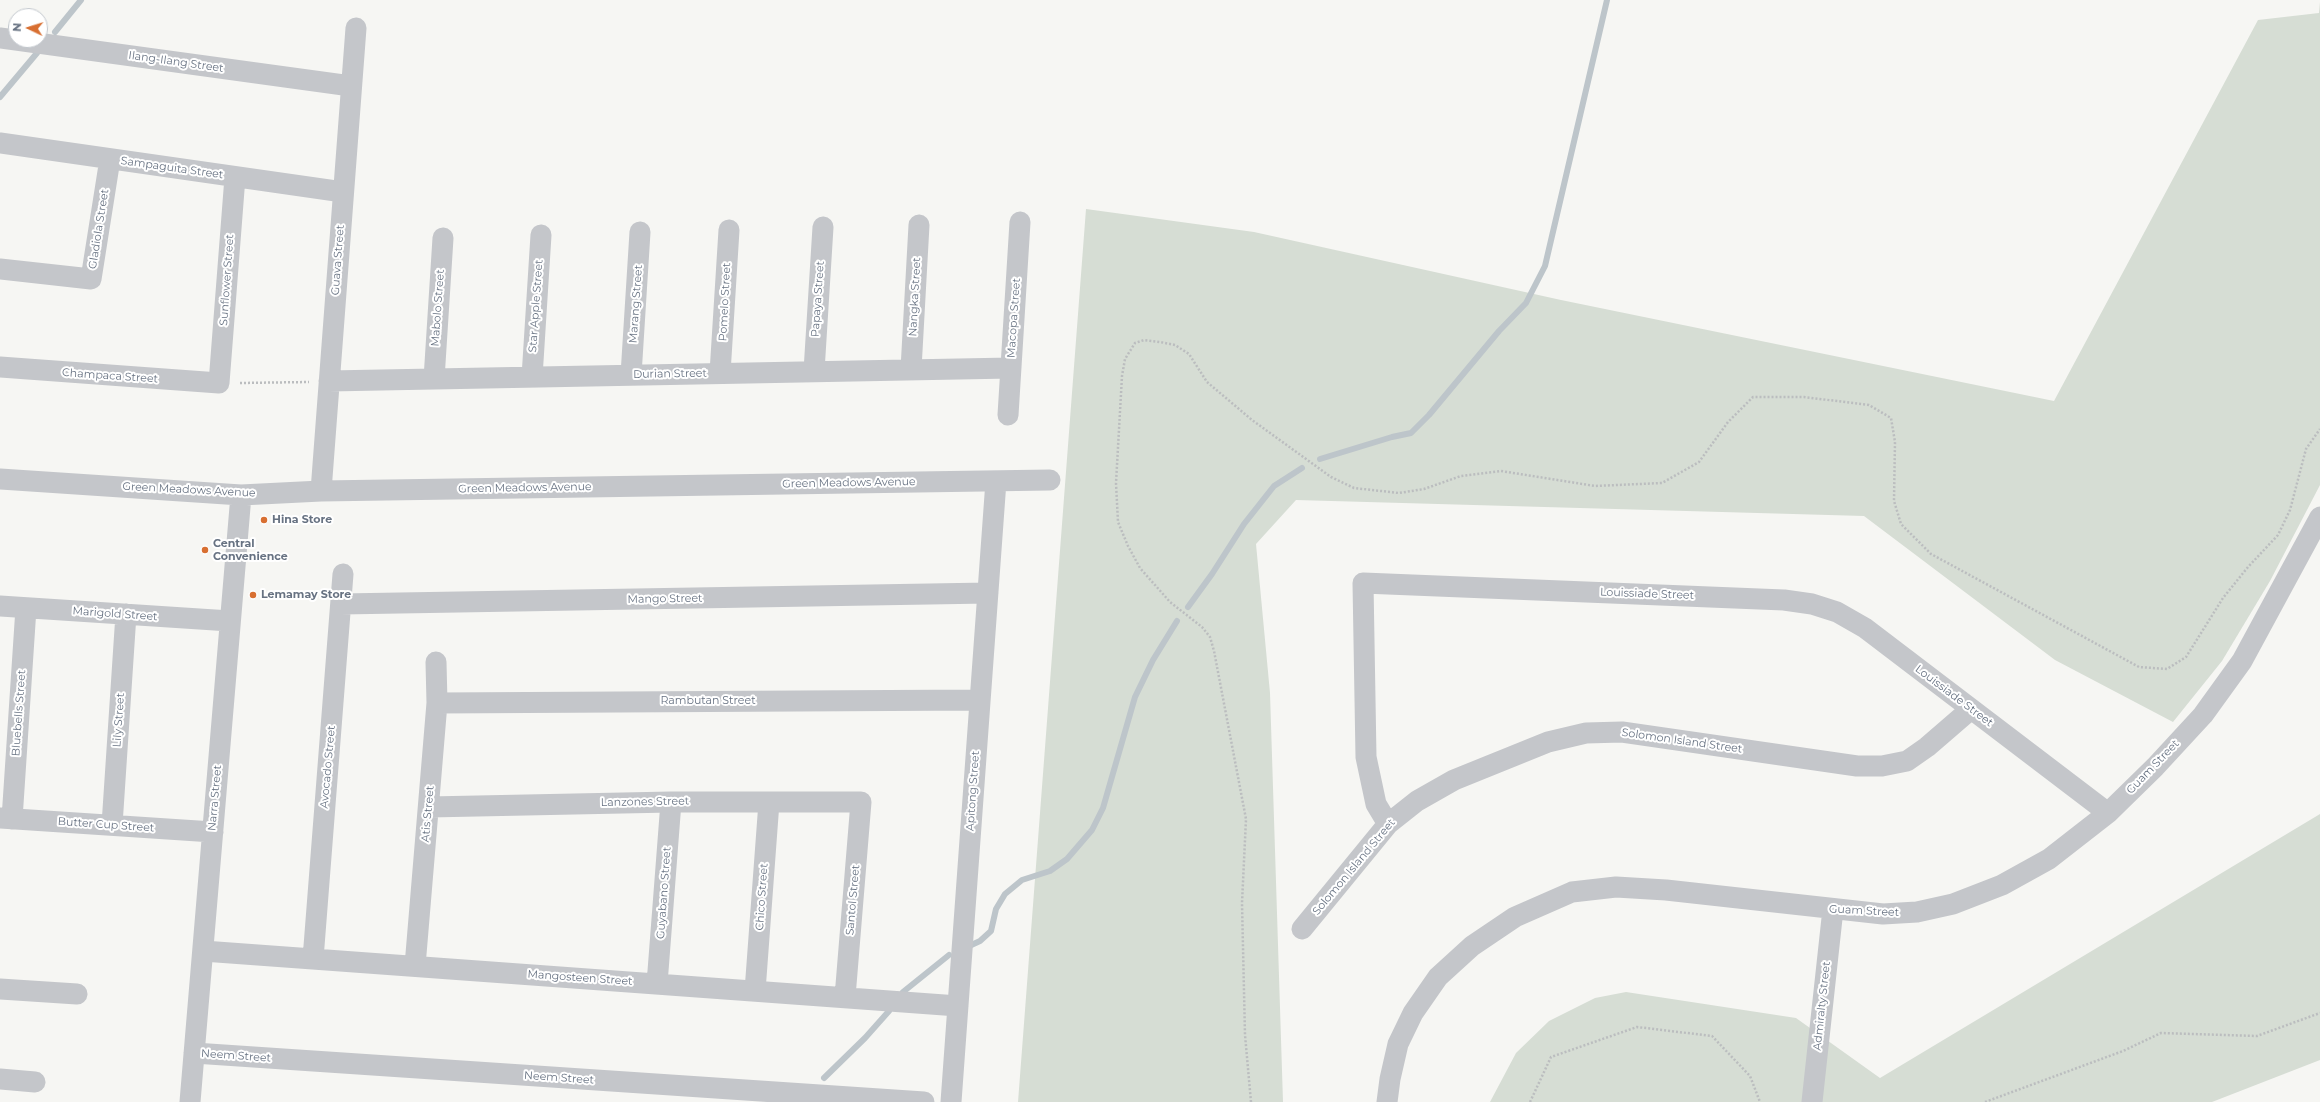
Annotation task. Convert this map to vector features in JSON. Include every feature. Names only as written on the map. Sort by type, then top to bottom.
[{"type":"street","name":"Guava Street","points":[[321,491],[356,28]]},
{"type":"street","name":"Ilang-Ilang Street","points":[[0,38],[351,86]]},
{"type":"street","name":"Sampaguita Street","points":[[0,143],[343,192]]},
{"type":"street","name":"Gladiola Street","points":[[0,269],[91,279],[110,159]]},
{"type":"street","name":"Sunflower Street","points":[[219,384],[235,176]]},
{"type":"street","name":"Macopa Street","points":[[1008,414],[1020,222]]},
{"type":"street","name":"Nangka Street","points":[[911,370],[919,225]]},
{"type":"street","name":"Papaya Street","points":[[814,372],[823,228]]},
{"type":"street","name":"Pomelo Street","points":[[720,374],[729,230]]},
{"type":"street","name":"Marang Street","points":[[631,375],[640,232]]},
{"type":"street","name":"Star Apple Street","points":[[532,377],[541,235]]},
{"type":"street","name":"Mabolo Street","points":[[434,379],[443,238]]},
{"type":"street","name":"Champaca Street","points":[[0,367],[219,384]]},
{"type":"street","name":"Durian Street","points":[[329,381],[1010,368]]},
{"type":"street","name":"Green Meadows Avenue","points":[[0,479],[241,495],[321,491],[1050,480]]},
{"type":"street","name":"Apitong Street","points":[[951,1102],[996,481]]},
{"type":"street","name":"Narra Street","points":[[190,1102],[241,495]]},
{"type":"street","name":"Guam Street","points":[[1387,1102],[1390,1079],[1398,1044],[1413,1013],[1438,977],[1472,946],[1515,917],[1572,892],[1616,887],[1666,890],[1883,914],[1917,912],[1952,904],[2002,885],[2049,859],[2108,813],[2156,767],[2203,715],[2242,661],[2320,517]]},
{"type":"street","name":"Avocado Street","points":[[313,959],[344,574]]},
{"type":"street","name":"Louissiade Street","points":[[1388,824],[1376,804],[1366,757],[1364,583],[1784,600],[1812,604],[1837,612],[1865,628],[2108,813]]},
{"type":"street","name":"Mango Street","points":[[341,604],[988,593]]},
{"type":"street","name":"Marigold Street","points":[[0,606],[230,621]]},
{"type":"street","name":"Bluebells Street","points":[[6,818],[26,608]]},
{"type":"street","name":"Lily Street","points":[[112,825],[126,614]]},
{"type":"street","name":"Atis Street","points":[[415,966],[437,703],[436,662]]},
{"type":"street","name":"Rambutan Street","points":[[437,703],[980,700]]},
{"type":"street","name":"Solomon Island Street","points":[[1302,929],[1388,824],[1417,801],[1454,780],[1548,742],[1586,733],[1622,732],[1857,766],[1882,766],[1907,761],[1927,747],[1971,709]]},
{"type":"street","name":"Lanzones Street","points":[[429,807],[670,802],[861,802]]},
{"type":"street","name":"Guyabano Street","points":[[657,984],[670,802]]},
{"type":"street","name":"Chico Street","points":[[755,991],[768,802]]},
{"type":"street","name":"Santol Street","points":[[845,998],[861,802]]},
{"type":"street","name":"Butter Cup Street","points":[[6,818],[213,832]]},
{"type":"street","name":"Admiralty Street","points":[[1812,1102],[1833,909]]},
{"type":"street","name":"Mangosteen Street","points":[[202,951],[958,1006]]},
{"type":"street","points":[[0,989],[77,994]]},
{"type":"street","name":"Neem Street","points":[[194,1053],[924,1102]]},
{"type":"street","points":[[0,1079],[35,1082]]},
{"type":"path","points":[[219,384],[329,381]]},
{"type":"path","points":[[1985,1102],[2123,1051],[2161,1033],[2257,1036],[2320,1012]]},
{"type":"path","points":[[1530,1102],[1551,1057],[1637,1027],[1712,1036],[1750,1076],[1760,1102]]},
{"type":"shaded area","points":[[2320,2],[2320,485],[2270,581],[2222,661],[2173,722],[2055,660],[1864,516],[1296,500],[1256,544],[1270,693],[1283,1102],[1018,1102],[1086,209],[1254,232],[1561,300],[2054,401],[2258,20],[2319,13]]},
{"type":"shaded area","points":[[2320,814],[2320,1060],[2212,1102],[1490,1102],[1516,1053],[1549,1021],[1595,998],[1626,992],[1796,1018],[1880,1078]]},
{"type":"waterway","points":[[55,32],[81,0]]},
{"type":"waterway","points":[[1320,459],[1392,437],[1411,433],[1429,415],[1499,331],[1526,303],[1545,266],[1607,0]]},
{"type":"waterway","points":[[0,97],[37,53]]},
{"type":"waterway","points":[[1188,607],[1212,574],[1244,524],[1274,486],[1302,468]]},
{"type":"waterway","points":[[967,947],[980,941],[991,931],[996,909],[1005,894],[1022,880],[1050,871],[1067,859],[1092,830],[1103,808],[1135,697],[1153,660],[1177,621]]},
{"type":"waterway","points":[[903,992],[949,955]]},
{"type":"waterway","points":[[824,1078],[865,1038],[889,1011]]},
{"type":"place","name":"Hina Store","points":[[264,520]]},
{"type":"place","name":"Central Convenience","points":[[205,550]]},
{"type":"place","name":"Lemamay Store","points":[[253,595]]}]
